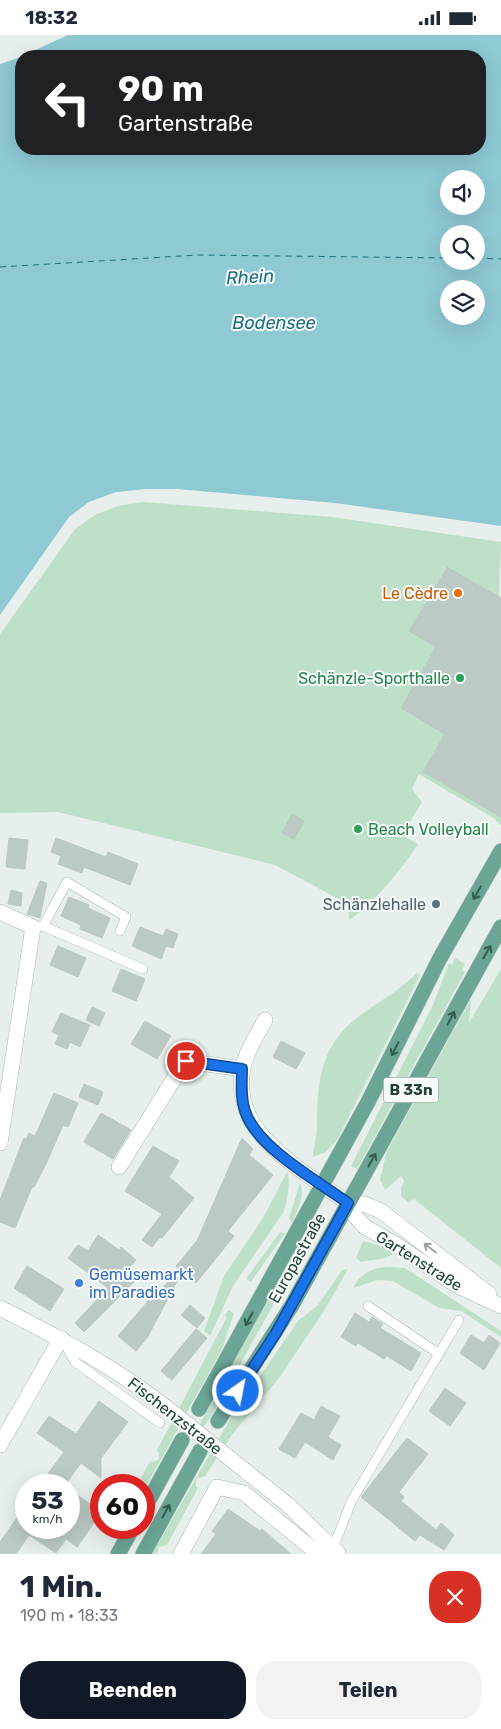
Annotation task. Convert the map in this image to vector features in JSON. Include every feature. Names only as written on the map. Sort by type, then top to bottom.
[{"type":"main road","name":"Europastraße","points":[[199,1409],[368,1102],[440,958],[501,851]]},
{"type":"main road","name":"Europastraße","points":[[218,1421],[276,1333],[501,927]]},
{"type":"main road","points":[[155,1489],[182,1440]]},
{"type":"main road","points":[[143,1554],[200,1451]]},
{"type":"main road","points":[[118,1554],[126,1539]]},
{"type":"street","points":[[0,912],[38,927],[0,1143]]},
{"type":"street","name":"Gartenstraße","points":[[265,1020],[242,1069],[241,1095],[245,1113],[258,1133],[274,1149],[348,1203],[364,1227],[395,1244],[458,1286],[501,1304]]},
{"type":"street","points":[[118,1167],[186,1061],[242,1069]]},
{"type":"street","name":"Gartenstraße","points":[[348,1203],[364,1204],[381,1211],[501,1304]]},
{"type":"street","name":"Fischenzstraße","points":[[0,1308],[60,1338],[113,1369],[159,1401],[287,1504],[336,1551]]},
{"type":"street","points":[[0,1445],[60,1338]]},
{"type":"street","points":[[181,1554],[217,1487],[244,1493],[316,1552],[336,1551]]},
{"type":"lane","points":[[120,931],[126,917],[67,882],[38,927],[143,969]]},
{"type":"lane","points":[[368,1306],[439,1354]]},
{"type":"lane","points":[[336,1551],[356,1493],[459,1320]]},
{"type":"lane","points":[[60,1338],[75,1362],[160,1423]]},
{"type":"green space","points":[[144,502],[332,517],[501,542],[499,597],[446,567],[409,631],[436,647],[401,708],[445,734],[423,772],[497,815],[501,808],[501,826],[495,819],[419,774],[412,789],[422,802],[402,835],[418,844],[387,885],[349,921],[348,904],[275,865],[58,812],[0,813],[0,634],[76,528],[95,515],[118,506]]},
{"type":"green space","points":[[455,958],[465,964],[462,970],[465,972],[357,1169],[351,1166],[432,1007],[449,963],[452,965]]},
{"type":"green space","points":[[501,969],[501,1268],[414,1199],[409,1203],[401,1196],[401,1187],[404,1181],[401,1176],[385,1190],[380,1179],[387,1151],[471,999],[469,1023]]},
{"type":"green space","points":[[417,973],[420,975],[337,1140],[326,1152],[313,1157],[317,1131],[318,1093],[324,1062],[330,1048],[350,1023]]},
{"type":"green space","points":[[287,1172],[289,1180],[288,1192],[283,1213],[233,1286],[210,1336],[204,1331],[224,1276],[263,1218]]},
{"type":"green space","points":[[300,1183],[302,1188],[301,1198],[292,1223],[289,1218]]},
{"type":"green space","points":[[280,1232],[285,1233],[251,1282],[246,1279]]},
{"type":"green space","points":[[363,1241],[384,1247],[394,1253],[386,1258],[361,1262],[356,1258]]},
{"type":"green space","points":[[300,1242],[306,1246],[213,1413],[192,1443],[201,1422]]},
{"type":"green space","points":[[387,1267],[405,1268],[501,1331],[501,1337],[461,1311],[439,1308],[393,1281],[377,1280],[353,1288],[363,1275],[376,1269]]},
{"type":"green space","points":[[348,1269],[324,1311],[279,1378],[231,1436],[205,1476],[196,1479],[196,1486],[198,1488],[167,1545],[158,1547],[158,1554],[152,1554],[229,1421],[298,1321],[318,1305],[342,1270]]},
{"type":"green space","points":[[228,1310],[234,1313],[222,1349],[153,1474],[143,1474],[150,1461],[153,1462],[159,1459],[157,1450],[227,1317],[225,1316]]},
{"type":"water","name":"Bodensee","points":[[68,35],[501,35],[501,526],[335,503],[177,489],[146,489],[116,492],[89,502],[69,517],[0,615],[0,64],[15,59],[15,155],[486,155],[486,50],[35,50]]},
{"type":"building","name":"Schänzle-Sporthalle","points":[[447,567],[501,598],[501,817],[423,772],[445,734],[401,708],[436,647],[409,631]]},
{"type":"building","points":[[292,814],[304,821],[294,839],[282,833]]},
{"type":"building","points":[[9,838],[28,840],[25,869],[6,867]]},
{"type":"building","points":[[56,838],[106,857],[108,852],[138,864],[130,885],[84,867],[82,873],[58,864],[61,856],[51,852]]},
{"type":"building","points":[[40,881],[47,883],[40,918],[27,914]]},
{"type":"building","points":[[11,890],[22,893],[21,906],[8,904]]},
{"type":"building","points":[[69,897],[89,905],[88,908],[110,918],[102,938],[80,929],[81,925],[61,916]]},
{"type":"building","points":[[140,927],[163,936],[166,929],[178,934],[173,948],[166,946],[161,959],[132,946]]},
{"type":"building","points":[[58,946],[86,958],[78,977],[50,965]]},
{"type":"building","points":[[121,969],[145,979],[136,1001],[112,991]]},
{"type":"building","points":[[92,1007],[105,1013],[99,1026],[86,1020]]},
{"type":"building","points":[[61,1013],[90,1025],[80,1047],[70,1042],[67,1049],[55,1044],[59,1035],[52,1032]]},
{"type":"building","points":[[145,1021],[171,1036],[157,1059],[131,1044]]},
{"type":"building","points":[[281,1041],[305,1053],[296,1069],[273,1057]]},
{"type":"building","points":[[84,1084],[103,1092],[98,1105],[79,1097]]},
{"type":"building","points":[[54,1093],[78,1103],[68,1127],[63,1125],[46,1164],[34,1187],[32,1187],[15,1228],[0,1222],[0,1200],[24,1138],[26,1140],[29,1133],[35,1136]]},
{"type":"building","points":[[101,1113],[131,1130],[113,1159],[84,1142]]},
{"type":"building","points":[[242,1138],[253,1149],[249,1155],[273,1175],[228,1231],[234,1236],[196,1283],[176,1266],[197,1241]]},
{"type":"building","points":[[153,1146],[179,1161],[169,1177],[194,1198],[162,1238],[160,1237],[152,1247],[142,1240],[162,1214],[125,1191]]},
{"type":"building","points":[[98,1235],[119,1250],[121,1247],[136,1260],[127,1270],[137,1279],[84,1332],[75,1323],[108,1288],[68,1258],[78,1245],[88,1251]]},
{"type":"building","points":[[27,1266],[64,1289],[50,1311],[14,1288]]},
{"type":"building","points":[[176,1272],[180,1276],[147,1338],[136,1351],[118,1336],[149,1300],[151,1302]]},
{"type":"building","points":[[190,1305],[205,1318],[197,1328],[181,1315]]},
{"type":"building","points":[[355,1313],[369,1322],[372,1317],[383,1324],[380,1328],[421,1353],[411,1371],[387,1356],[384,1359],[358,1343],[356,1346],[341,1337]]},
{"type":"building","points":[[196,1329],[207,1338],[172,1380],[161,1371]]},
{"type":"building","points":[[471,1335],[484,1343],[489,1335],[500,1343],[484,1370],[460,1353]]},
{"type":"building","points":[[445,1388],[466,1403],[450,1426],[429,1411]]},
{"type":"building","points":[[99,1401],[128,1422],[101,1458],[101,1474],[96,1474],[81,1463],[73,1474],[48,1474],[64,1452],[37,1433],[49,1416],[76,1434]]},
{"type":"building","points":[[321,1406],[340,1416],[328,1437],[341,1445],[333,1460],[305,1442],[295,1458],[279,1449],[301,1413],[314,1420]]},
{"type":"building","points":[[407,1438],[428,1454],[399,1492],[404,1497],[401,1501],[436,1530],[441,1523],[454,1535],[444,1550],[420,1535],[415,1541],[361,1497]]},
{"type":"building","points":[[80,1497],[90,1504],[90,1529],[77,1547],[66,1539],[80,1539]]},
{"type":"building","points":[[228,1509],[260,1531],[262,1529],[291,1554],[201,1554],[216,1534],[212,1531]]},
{"type":"building","points":[[15,1521],[15,1539],[26,1539],[16,1554],[0,1554],[0,1542]]},
{"type":"building","points":[[35,1539],[66,1539],[56,1553]]},
{"type":"ferry route","points":[[0,267],[198,255],[440,258]]},
{"type":"ferry route","points":[[485,258],[501,259]]},
{"type":"place","name":"Le Cèdre","points":[[458,593]]},
{"type":"place","name":"Schänzle-Sporthalle","points":[[460,678]]},
{"type":"place","name":"Beach Volleyball","points":[[358,829]]},
{"type":"place","name":"Schänzlehalle","points":[[436,904]]},
{"type":"place","name":"Gemüsemarkt im Paradies","points":[[79,1283]]},
{"type":"route","points":[[186,1061],[242,1069],[241,1095],[245,1113],[258,1133],[274,1149],[348,1203],[276,1333],[238,1391]]},
{"type":"water label","name":"Rhein","points":[[250,277]]}]
